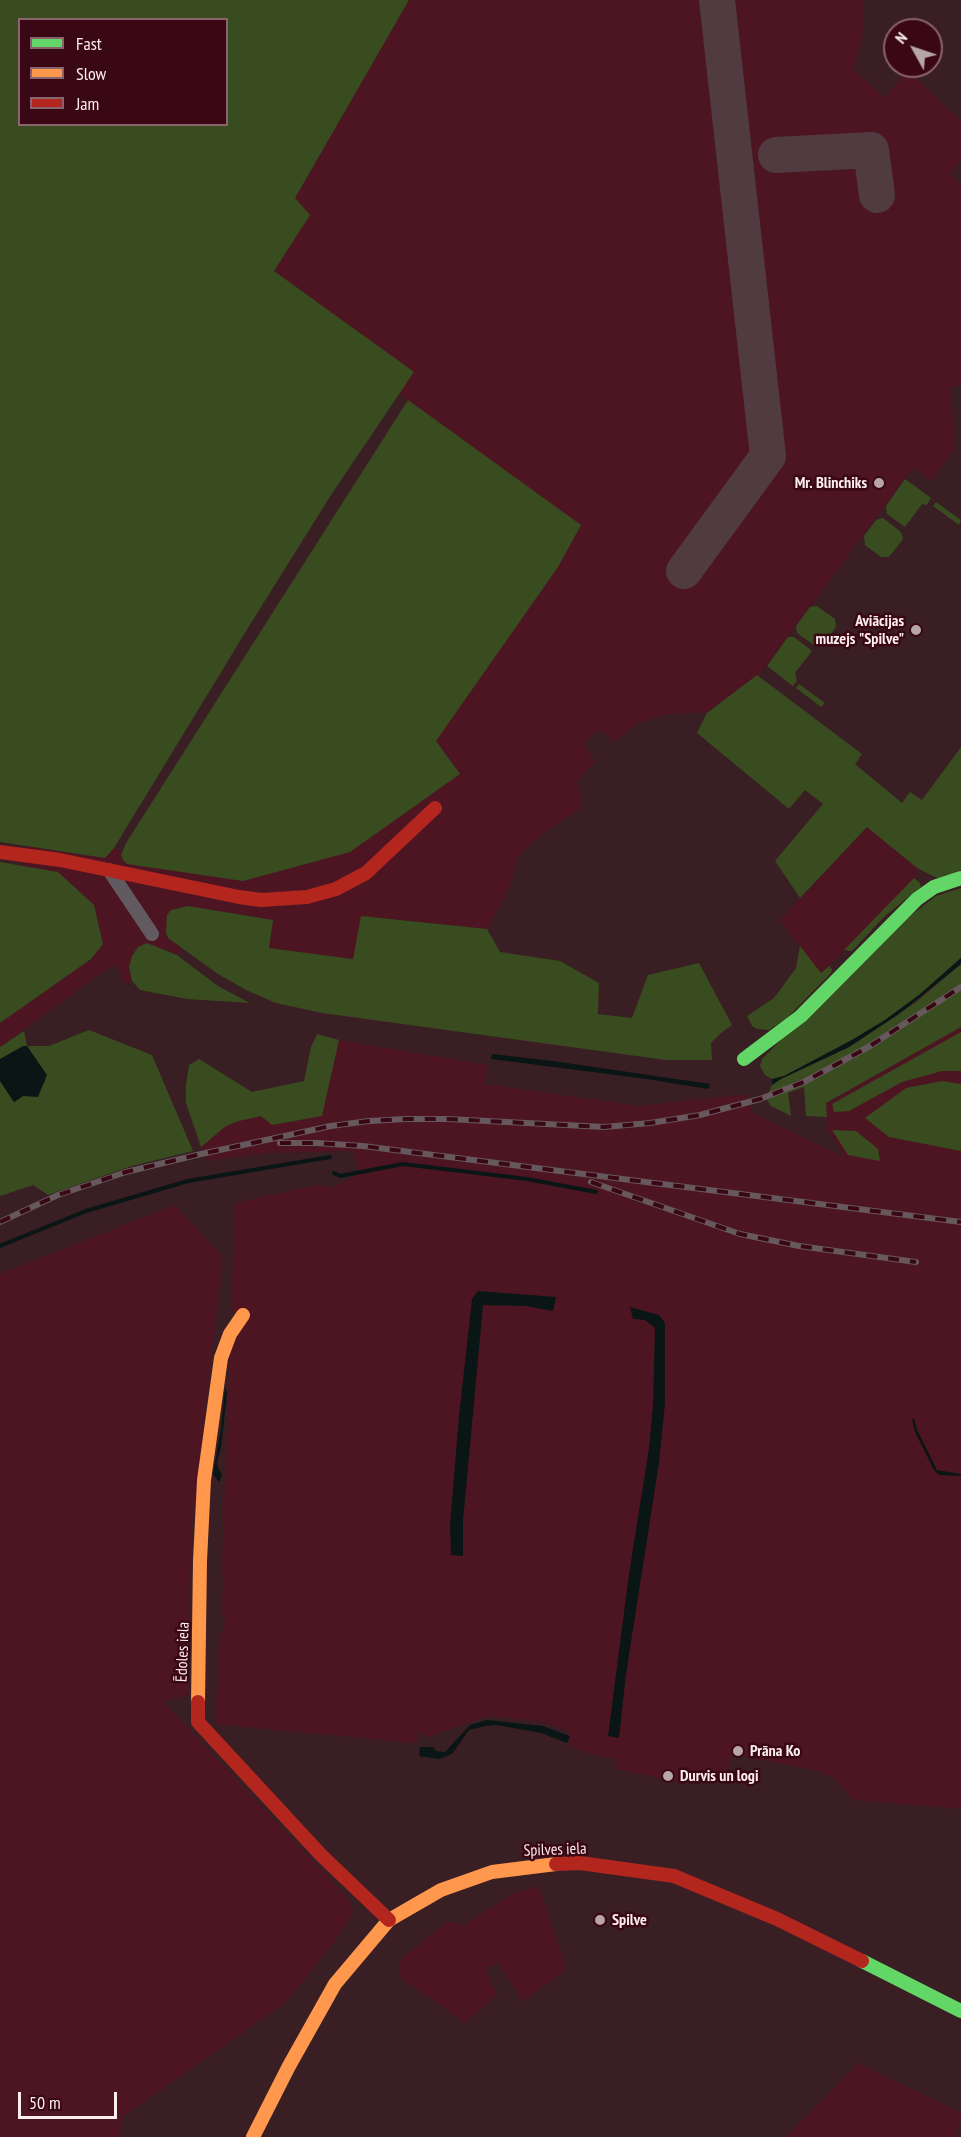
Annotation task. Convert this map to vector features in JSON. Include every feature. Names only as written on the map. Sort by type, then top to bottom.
[{"type":"street","points":[[0,852],[60,860],[261,900],[307,897],[336,889],[366,873],[435,808]]},
{"type":"street","points":[[109,870],[152,933]]},
{"type":"street","points":[[744,1059],[801,1016],[917,899],[934,887],[961,878]]},
{"type":"street","name":"Ēdoles iela","points":[[243,1315],[230,1334],[221,1358],[204,1480],[200,1561],[198,1722],[321,1855],[388,1920]]},
{"type":"street","name":"Spilves iela","points":[[253,2137],[289,2066],[335,1984],[388,1920],[441,1890],[492,1872],[538,1865],[580,1863],[674,1876],[740,1903],[961,2011]]},
{"type":"shaded area","points":[[409,0],[864,0],[862,42],[853,69],[884,97],[902,78],[915,78],[961,121],[961,160],[950,174],[961,184],[961,385],[950,387],[956,447],[932,481],[913,468],[762,671],[707,713],[676,713],[659,716],[637,724],[614,742],[603,731],[591,734],[584,746],[595,761],[577,782],[582,807],[537,838],[519,855],[508,891],[487,929],[362,916],[353,959],[269,948],[273,920],[188,906],[171,910],[167,915],[168,938],[181,948],[177,955],[166,949],[129,967],[132,981],[125,984],[117,966],[112,965],[0,1047],[0,1023],[91,959],[103,944],[58,872],[21,866],[25,846],[105,858],[114,848],[122,852],[121,855],[460,775],[436,741],[558,567],[580,525],[399,394],[414,372],[274,272],[310,215],[295,199]]},
{"type":"shaded area","points":[[867,827],[917,868],[916,875],[821,974],[780,920]]},
{"type":"shaded area","points":[[961,958],[961,964],[899,1014],[849,1047],[772,1085],[772,1079],[784,1076],[885,1020],[919,995]]},
{"type":"shaded area","points":[[961,1027],[961,1809],[853,1800],[836,1779],[819,1771],[731,1754],[726,1782],[686,1775],[684,1783],[616,1769],[617,1759],[591,1754],[570,1746],[569,1731],[538,1721],[488,1716],[428,1737],[418,1730],[416,1743],[215,1724],[220,1633],[224,1633],[225,1615],[221,1614],[230,1350],[243,1315],[231,1313],[235,1203],[317,1185],[332,1188],[358,1175],[353,1151],[267,1153],[207,1161],[201,1147],[226,1126],[239,1121],[261,1116],[322,1116],[339,1040],[488,1065],[484,1084],[638,1106],[748,1094],[752,1113],[844,1157],[828,1130],[825,1104]]},
{"type":"shaded area","points":[[27,1046],[47,1075],[38,1097],[23,1096],[14,1102],[0,1081],[0,1059]]},
{"type":"shaded area","points":[[492,1054],[710,1084],[708,1089],[491,1059]]},
{"type":"shaded area","points":[[175,1205],[221,1255],[221,1275],[192,1527],[187,1675],[191,1694],[163,1701],[345,1895],[354,1911],[335,1941],[285,2003],[121,2118],[120,2137],[0,2137],[0,1274]]},
{"type":"shaded area","points":[[478,1291],[556,1297],[553,1311],[526,1306],[483,1305],[463,1521],[463,1556],[451,1555],[450,1526],[472,1299]]},
{"type":"shaded area","points":[[630,1307],[659,1315],[665,1323],[665,1403],[659,1463],[626,1674],[619,1738],[608,1736],[629,1574],[649,1448],[653,1406],[655,1328],[645,1320],[633,1319]]},
{"type":"shaded area","points":[[225,1388],[227,1393],[221,1448],[217,1461],[222,1475],[219,1482],[213,1474]]},
{"type":"shaded area","points":[[914,1418],[917,1430],[937,1470],[961,1474],[961,1476],[939,1475],[934,1470],[915,1432],[912,1420]]},
{"type":"shaded area","points":[[487,1720],[543,1726],[570,1736],[567,1743],[541,1733],[497,1725],[486,1726],[469,1730],[452,1754],[439,1759],[419,1756],[420,1747],[433,1747],[436,1751],[445,1752],[470,1725]]},
{"type":"shaded area","points":[[538,1886],[567,1969],[549,1983],[522,2001],[499,1963],[485,1968],[497,1995],[465,2023],[401,1978],[399,1961],[447,1921],[464,1925],[510,1895]]},
{"type":"shaded area","points":[[858,2063],[961,2113],[954,2137],[786,2137]]},
{"type":"green space","points":[[0,0],[409,0],[295,198],[310,215],[274,271],[414,372],[331,495],[114,848],[105,858],[0,842]]},
{"type":"green space","points":[[408,400],[581,525],[558,567],[436,741],[460,774],[350,852],[243,881],[127,864],[121,855],[126,843]]},
{"type":"green space","points":[[905,479],[931,498],[927,505],[922,504],[905,527],[887,514],[886,506]]},
{"type":"green space","points":[[936,502],[961,520],[959,525],[933,506]]},
{"type":"green space","points":[[883,518],[901,532],[903,539],[889,557],[881,557],[865,545],[864,536],[876,520]]},
{"type":"green space","points":[[817,606],[835,619],[836,627],[823,645],[815,646],[797,633],[796,626],[810,607]]},
{"type":"green space","points":[[788,637],[794,637],[812,651],[795,673],[797,681],[793,686],[767,666]]},
{"type":"green space","points":[[757,675],[862,754],[855,764],[902,803],[910,792],[922,800],[961,747],[961,870],[939,879],[917,868],[867,827],[800,898],[775,861],[823,804],[805,790],[789,809],[697,733],[707,713]]},
{"type":"green space","points":[[799,684],[825,703],[821,707],[796,688]]},
{"type":"green space","points":[[0,862],[58,872],[94,905],[103,944],[91,959],[0,1023]]},
{"type":"green space","points":[[914,878],[921,887],[885,916],[852,951],[844,950]]},
{"type":"green space","points":[[961,888],[961,958],[919,995],[852,1040],[784,1076],[772,1079],[765,1075],[760,1066],[762,1059],[883,937],[936,896]]},
{"type":"green space","points":[[188,906],[273,920],[269,948],[353,959],[361,916],[487,929],[500,952],[560,961],[599,983],[598,1014],[632,1018],[648,975],[699,963],[732,1025],[711,1043],[712,1060],[666,1060],[322,1013],[276,1003],[218,974],[168,938],[167,915],[171,910]]},
{"type":"green space","points":[[147,943],[177,955],[218,986],[250,1003],[187,999],[140,990],[132,981],[129,967],[138,947]]},
{"type":"green space","points":[[800,946],[821,973],[829,966],[832,969],[831,973],[786,1019],[769,1030],[757,1029],[752,1026],[747,1016],[774,998],[796,968]]},
{"type":"green space","points":[[961,964],[961,1027],[826,1103],[827,1117],[806,1116],[804,1087],[788,1093],[791,1116],[771,1106],[766,1098],[772,1085],[780,1079],[849,1047],[916,1002]]},
{"type":"green space","points":[[89,1030],[152,1055],[193,1151],[132,1166],[48,1195],[33,1185],[0,1196],[0,1081],[14,1102],[23,1096],[36,1095],[45,1081],[27,1046],[49,1046]]},
{"type":"green space","points":[[24,1031],[27,1046],[0,1059],[0,1047]]},
{"type":"green space","points":[[961,1032],[961,1071],[942,1071],[902,1082],[849,1111],[834,1112],[832,1104]]},
{"type":"green space","points":[[317,1034],[339,1040],[322,1116],[272,1125],[261,1116],[239,1121],[226,1126],[201,1147],[186,1103],[189,1065],[199,1059],[252,1092],[304,1081],[311,1047]]},
{"type":"green space","points":[[942,1081],[961,1084],[961,1151],[889,1137],[865,1118],[906,1088]]},
{"type":"green space","points":[[832,1130],[856,1131],[878,1149],[880,1161],[848,1155]]},
{"type":"waterway","points":[[0,1246],[86,1211],[188,1181],[330,1157]]},
{"type":"waterway","points":[[334,1173],[340,1176],[403,1164],[527,1179],[596,1192]]},
{"type":"taxiway","points":[[684,571],[768,456],[717,0]]},
{"type":"taxiway","points":[[776,155],[871,150],[877,195]]},
{"type":"railway","points":[[0,1222],[58,1195],[126,1172],[331,1126],[369,1121],[448,1119],[604,1127],[700,1115],[760,1099],[804,1082],[870,1046],[961,987]]},
{"type":"railway","points":[[280,1143],[363,1146],[961,1222]]},
{"type":"railway","points":[[591,1182],[740,1234],[799,1246],[916,1262]]},
{"type":"traffic: fast","points":[[744,1059],[801,1016],[917,899],[934,887],[961,878]]},
{"type":"traffic: fast","points":[[862,1961],[961,2011]]},
{"type":"traffic: slow","points":[[198,1702],[200,1561],[204,1480],[221,1358],[230,1334],[243,1315]]},
{"type":"traffic: slow","points":[[253,2137],[289,2066],[335,1984],[389,1920],[441,1890],[492,1872],[556,1864]]},
{"type":"traffic: jam","points":[[0,852],[60,860],[239,897],[261,900],[307,897],[336,889],[366,873],[435,808]]},
{"type":"traffic: jam","points":[[198,1702],[198,1722],[321,1855],[389,1920]]},
{"type":"traffic: jam","points":[[556,1864],[580,1863],[674,1876],[777,1919],[862,1961]]},
{"type":"place","name":"Mr. Blinchiks","points":[[879,483]]},
{"type":"place","name":"Aviācijas muzejs \"Spilve\"","points":[[916,630]]},
{"type":"place","name":"Prāna Ko","points":[[738,1751]]},
{"type":"place","name":"Durvis un logi","points":[[668,1776]]},
{"type":"place","name":"Spilve","points":[[600,1920]]}]
